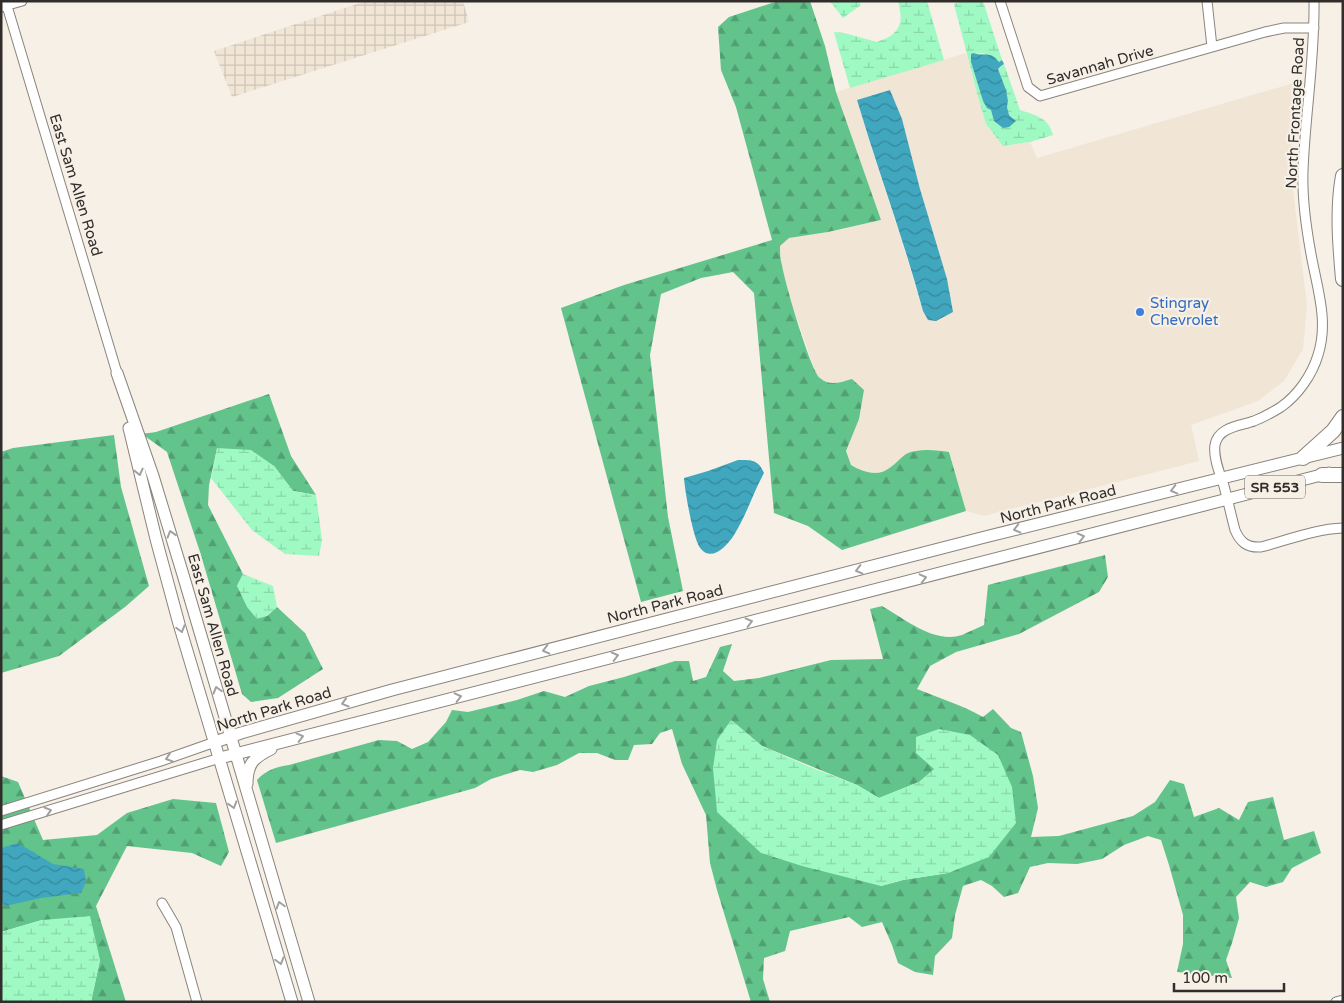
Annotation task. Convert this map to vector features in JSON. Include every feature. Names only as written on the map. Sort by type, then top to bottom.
[{"type":"highway","points":[[1343,176],[1340,192],[1340,254],[1343,279]]},
{"type":"highway","points":[[1303,458],[1333,431],[1343,417]]},
{"type":"highway","points":[[1322,475],[1343,476]]},
{"type":"main road","name":"East Sam Allen Road","points":[[117,373],[167,522],[309,1002]]},
{"type":"main road","name":"East Sam Allen Road","points":[[117,373],[156,539],[292,1002]]},
{"type":"main road","name":"North Park Road","points":[[215,742],[392,690],[985,537],[1343,448]]},
{"type":"main road","name":"SR 553","points":[[1228,500],[1343,469]]},
{"type":"main road","points":[[220,758],[1228,500]]},
{"type":"main road","points":[[248,794],[248,773],[253,760],[282,742]]},
{"type":"street","points":[[4,6],[22,1]]},
{"type":"street","name":"Savannah Drive","points":[[1000,1],[1028,87],[1040,96],[1212,47]]},
{"type":"street","points":[[1207,1],[1212,47],[1284,28],[1314,28]]},
{"type":"street","name":"North Frontage Road","points":[[1314,1],[1314,28],[1304,157],[1304,202],[1306,229],[1323,317],[1321,344],[1309,376],[1294,395],[1283,405],[1263,417],[1229,428],[1222,433],[1215,445],[1215,452],[1235,530],[1245,544],[1261,547],[1326,529],[1343,528]]},
{"type":"street","name":"East Sam Allen Road","points":[[4,6],[117,373]]},
{"type":"street","name":"North Park Road","points":[[1,811],[215,742]]},
{"type":"street","points":[[1,825],[220,758]]},
{"type":"street","points":[[162,903],[176,927],[198,1002]]},
{"type":"street","points":[[1336,1002],[1343,1000]]},
{"type":"shaded area","points":[[366,1],[463,1],[469,22],[232,97],[214,51]]},
{"type":"shaded area","points":[[966,53],[986,124],[1003,146],[1030,142],[1037,158],[1297,82],[1290,165],[1307,305],[1303,349],[1284,381],[1258,401],[1191,425],[1199,461],[984,516],[966,511],[949,452],[918,451],[908,453],[887,471],[864,472],[851,465],[846,451],[864,390],[852,379],[834,384],[825,382],[817,377],[789,295],[781,264],[780,246],[789,238],[828,232],[881,220],[836,92]],"holes":[[[890,90],[902,119],[920,189],[923,311],[857,100]]]},
{"type":"green space","points":[[778,1],[810,1],[825,46],[836,92],[881,220],[828,232],[789,238],[780,246],[781,260],[798,325],[820,378],[832,383],[852,379],[864,390],[859,419],[846,451],[851,465],[864,471],[879,473],[891,467],[911,452],[927,450],[949,452],[966,511],[842,550],[808,526],[774,513],[754,293],[733,272],[701,278],[661,294],[650,355],[668,517],[683,591],[641,602],[561,308],[624,285],[772,240],[736,107],[721,70],[718,27],[729,17]]},
{"type":"green space","points":[[830,1],[859,1],[861,5],[843,18]]},
{"type":"green space","points":[[898,1],[927,1],[944,60],[850,88],[834,32],[877,42],[889,37],[896,31],[900,23],[901,15]]},
{"type":"green space","points":[[963,1],[983,1],[1002,60],[999,62],[983,53],[971,54],[971,62],[983,101],[991,110],[994,121],[1014,118],[1009,115],[1008,101],[998,69],[1004,64],[1020,110],[1036,115],[1044,120],[1053,135],[1030,142],[1003,146],[986,124],[954,4]]},
{"type":"green space","points":[[269,394],[291,456],[316,495],[293,491],[274,466],[217,449],[209,485],[208,505],[243,574],[237,586],[267,616],[277,607],[305,633],[323,669],[278,698],[251,702],[242,694],[200,552],[167,452],[142,434],[156,432]]},
{"type":"green space","points":[[114,435],[121,487],[149,586],[125,607],[59,656],[1,673],[1,452],[13,448]]},
{"type":"green space","points":[[217,448],[251,450],[274,466],[293,491],[316,495],[322,540],[319,556],[285,554],[252,530],[211,478]]},
{"type":"green space","points":[[1105,555],[1108,577],[1099,592],[1019,634],[956,652],[930,666],[917,689],[959,705],[983,717],[993,709],[1011,728],[1021,732],[1033,776],[1038,808],[1031,837],[1059,836],[1133,816],[1155,802],[1170,780],[1184,784],[1194,817],[1219,808],[1239,820],[1248,802],[1273,797],[1284,840],[1314,831],[1321,853],[1292,868],[1283,882],[1266,887],[1250,882],[1236,897],[1239,918],[1226,960],[1232,978],[1177,972],[1183,944],[1183,915],[1161,840],[1148,836],[1124,845],[1102,859],[1077,864],[1048,863],[1030,867],[1018,893],[1004,897],[992,886],[981,880],[963,886],[955,915],[952,938],[935,956],[933,975],[915,972],[898,963],[882,922],[862,927],[849,917],[790,931],[785,951],[764,958],[763,979],[770,1002],[751,1002],[710,863],[706,815],[682,764],[672,729],[660,733],[652,744],[634,745],[628,760],[615,760],[597,753],[579,753],[557,765],[533,772],[520,770],[491,779],[475,788],[276,843],[257,780],[268,771],[276,768],[379,740],[397,741],[412,749],[428,742],[446,722],[452,710],[468,712],[544,691],[565,697],[589,686],[675,661],[689,661],[693,681],[706,677],[720,647],[732,644],[723,671],[734,681],[759,678],[831,660],[883,659],[870,609],[882,606],[930,633],[951,637],[962,635],[984,625],[988,585]],"holes":[[[731,720],[762,746],[857,785],[879,798],[919,782],[935,769],[967,864],[948,873],[903,880],[881,886]]]},
{"type":"green space","points":[[243,574],[273,586],[277,607],[267,616],[257,619],[247,607],[237,586]]},
{"type":"green space","points":[[731,720],[762,746],[857,785],[879,798],[919,782],[934,769],[916,753],[916,737],[939,729],[970,735],[998,755],[1012,787],[1016,823],[989,857],[948,873],[903,880],[881,886],[802,866],[761,853],[717,812],[713,768],[717,740]]},
{"type":"green space","points":[[1,776],[18,782],[43,840],[97,835],[127,813],[173,799],[216,803],[229,852],[221,866],[192,853],[127,846],[96,906],[126,1002],[91,1002],[100,960],[42,920],[1,932]]},
{"type":"green space","points":[[90,916],[100,960],[91,1002],[1,1002],[1,932],[42,920]]},
{"type":"water","points":[[971,54],[993,56],[999,62],[1002,60],[1004,64],[998,69],[1006,90],[1009,115],[1016,121],[1009,127],[1003,128],[994,121],[991,110],[987,108],[983,101],[971,62]]},
{"type":"water","points":[[890,90],[902,119],[920,189],[947,279],[953,312],[936,321],[928,320],[923,311],[908,258],[857,100]]},
{"type":"water","points":[[738,460],[754,461],[762,468],[764,473],[731,539],[719,551],[710,554],[705,553],[698,544],[692,526],[684,478]]},
{"type":"water","points":[[18,843],[53,864],[84,869],[86,882],[81,893],[41,898],[5,906],[1,901],[1,848]]},
{"type":"place","name":"Stingray Chevrolet","points":[[1140,312]]}]
